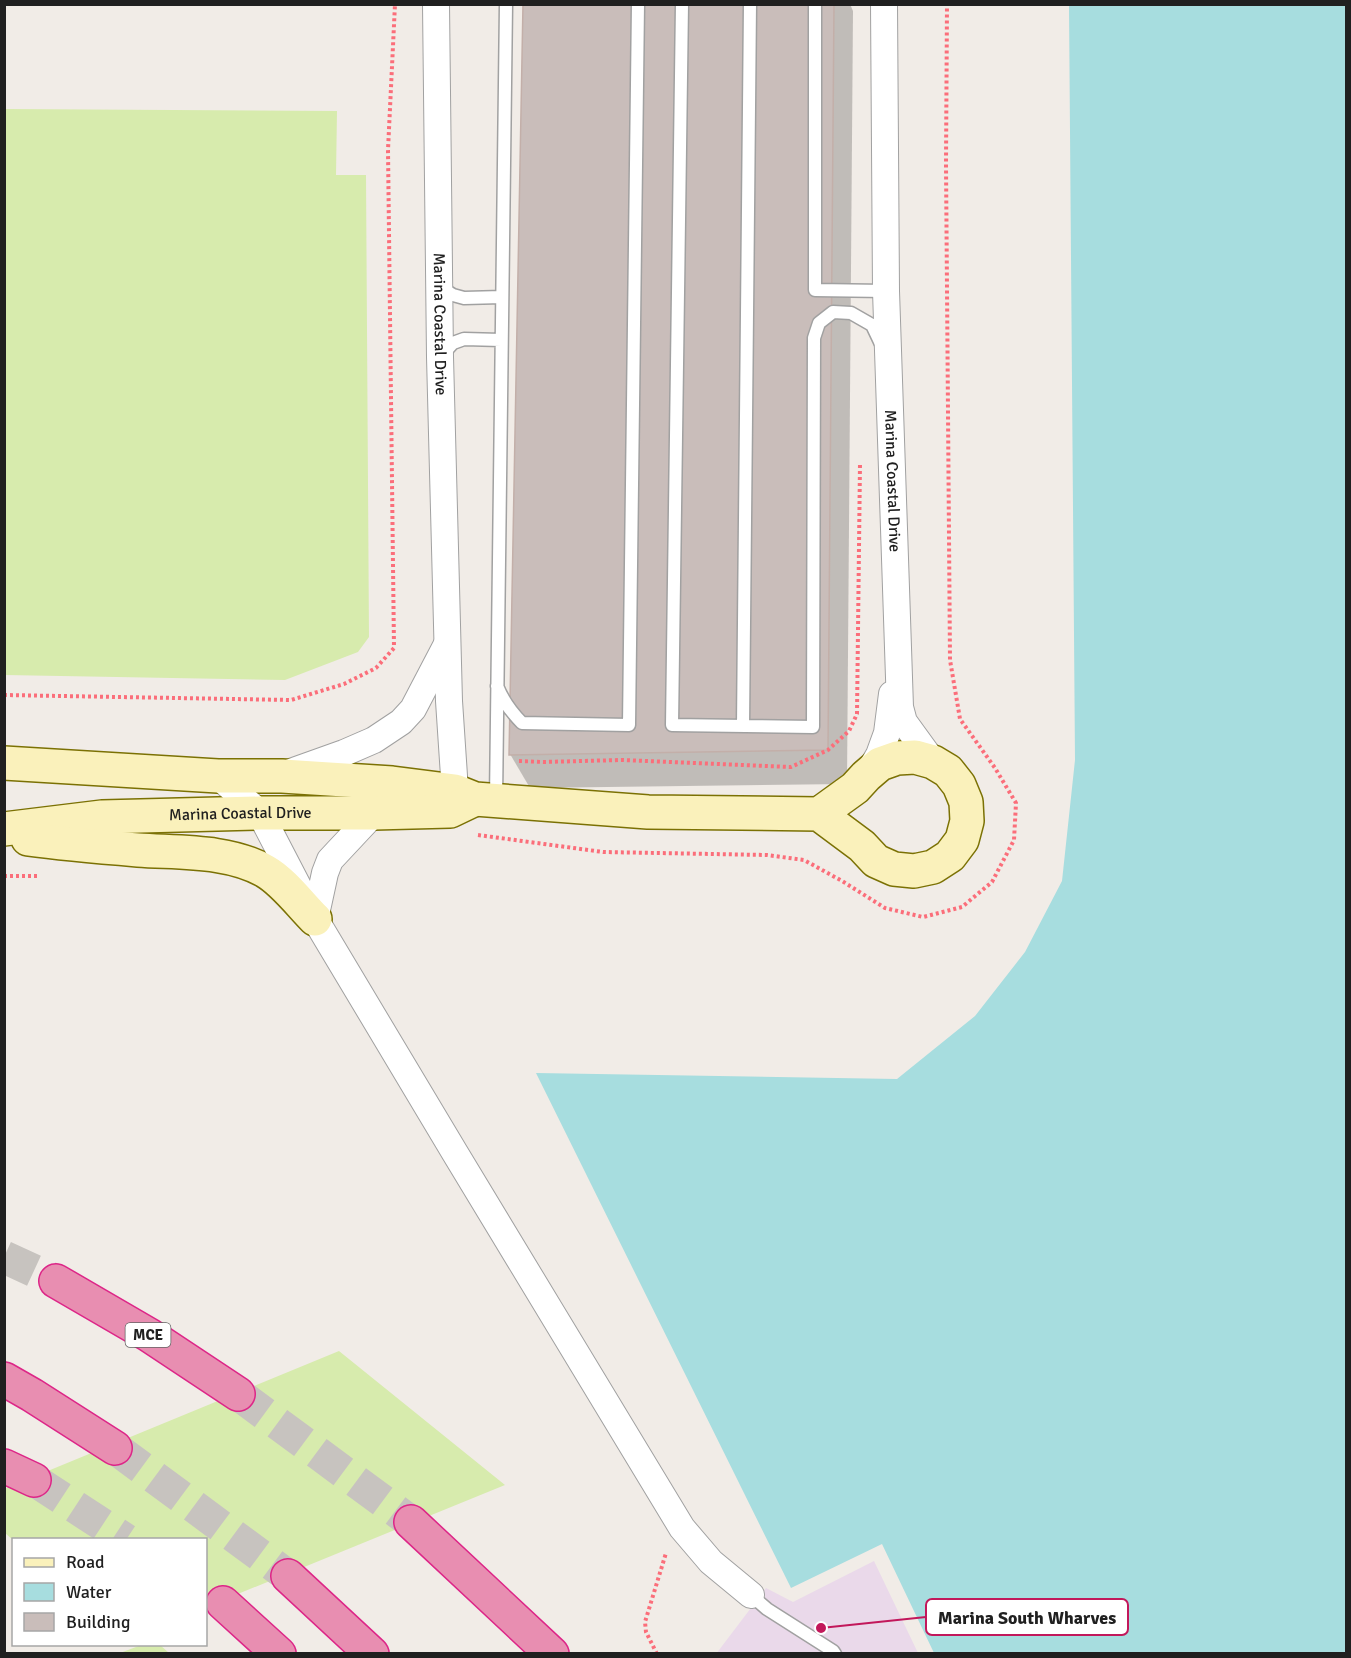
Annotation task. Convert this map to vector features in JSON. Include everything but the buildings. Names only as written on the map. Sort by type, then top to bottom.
[{"type":"highway","name":"MCE","points":[[56,1281],[149,1335],[238,1394]]},
{"type":"highway","points":[[4,1379],[115,1448]]},
{"type":"highway","points":[[4,1466],[34,1480]]},
{"type":"highway","points":[[411,1522],[552,1653]]},
{"type":"highway","points":[[288,1576],[372,1653]]},
{"type":"highway","points":[[223,1603],[279,1653]]},
{"type":"street","name":"Marina Coastal Drive","points":[[436,4],[440,357],[449,701],[475,797]]},
{"type":"street","name":"Marina Coastal Drive","points":[[884,4],[886,291],[900,707],[904,722],[933,762]]},
{"type":"street","name":"Marina Coastal Drive","points":[[866,776],[879,755],[887,733],[898,634]]},
{"type":"street","name":"Marina Coastal Drive","points":[[282,776],[374,740],[401,722],[413,709],[449,641]]},
{"type":"street","name":"Marina Coastal Drive","points":[[4,763],[218,776],[282,776],[392,783],[475,797],[648,812],[819,814],[862,846],[876,861],[894,869],[914,872],[933,867],[950,856],[962,840],[967,821],[966,802],[959,785],[948,771],[933,762],[915,757],[897,758],[880,764],[855,788],[819,814]]},
{"type":"street","points":[[218,776],[260,813],[315,919],[682,1528],[711,1562],[751,1595]]},
{"type":"street","name":"Marina Coastal Drive","points":[[4,830],[102,817],[450,811],[475,797]]},
{"type":"street","points":[[315,919],[330,860],[374,813]]},
{"type":"street","points":[[4,836],[97,847],[214,855],[247,863],[266,872],[279,882],[315,919]]},
{"type":"lane","points":[[475,797],[497,686],[506,4]]},
{"type":"lane","points":[[497,686],[511,712],[522,723],[629,725],[638,4]]},
{"type":"lane","points":[[682,4],[672,725],[813,727],[814,338],[819,323],[833,312],[851,313],[872,325],[889,360]]},
{"type":"lane","points":[[743,726],[750,4]]},
{"type":"lane","points":[[815,4],[815,290],[886,291]]},
{"type":"lane","points":[[439,286],[453,296],[464,298],[502,297]]},
{"type":"lane","points":[[440,357],[453,343],[464,339],[501,340]]},
{"type":"lane","points":[[751,1595],[767,1609],[835,1653]]},
{"type":"path","points":[[4,695],[291,700],[344,684],[376,668],[394,648],[388,150],[395,4]]},
{"type":"path","points":[[472,835],[603,852],[767,855],[804,860],[885,908],[923,917],[962,907],[992,882],[1014,840],[1016,803],[995,768],[960,719],[950,660],[947,4]]},
{"type":"path","points":[[657,1653],[646,1632],[645,1622],[669,1544],[682,1528]]},
{"type":"shaded area","points":[[874,1561],[918,1653],[716,1654],[766,1588],[793,1602]]},
{"type":"green space","points":[[5,109],[337,111],[336,175],[366,175],[369,637],[358,652],[285,680],[5,675]]},
{"type":"green space","points":[[339,1351],[505,1485],[207,1607],[207,1538],[12,1539],[5,1533],[4,1489]]},
{"type":"green space","points":[[139,1646],[161,1646],[169,1653],[120,1653]]},
{"type":"water","points":[[1069,5],[1346,5],[1346,1653],[934,1653],[882,1544],[791,1588],[536,1073],[897,1079],[975,1016],[1025,952],[1062,881],[1075,760]]},
{"type":"tunnel","points":[[4,1257],[56,1281]]},
{"type":"tunnel","points":[[238,1394],[411,1522]]},
{"type":"tunnel","points":[[115,1448],[288,1576]]},
{"type":"tunnel","points":[[34,1480],[123,1538]]},
{"type":"place","name":"Marina South Wharves","points":[[821,1628]]}]
